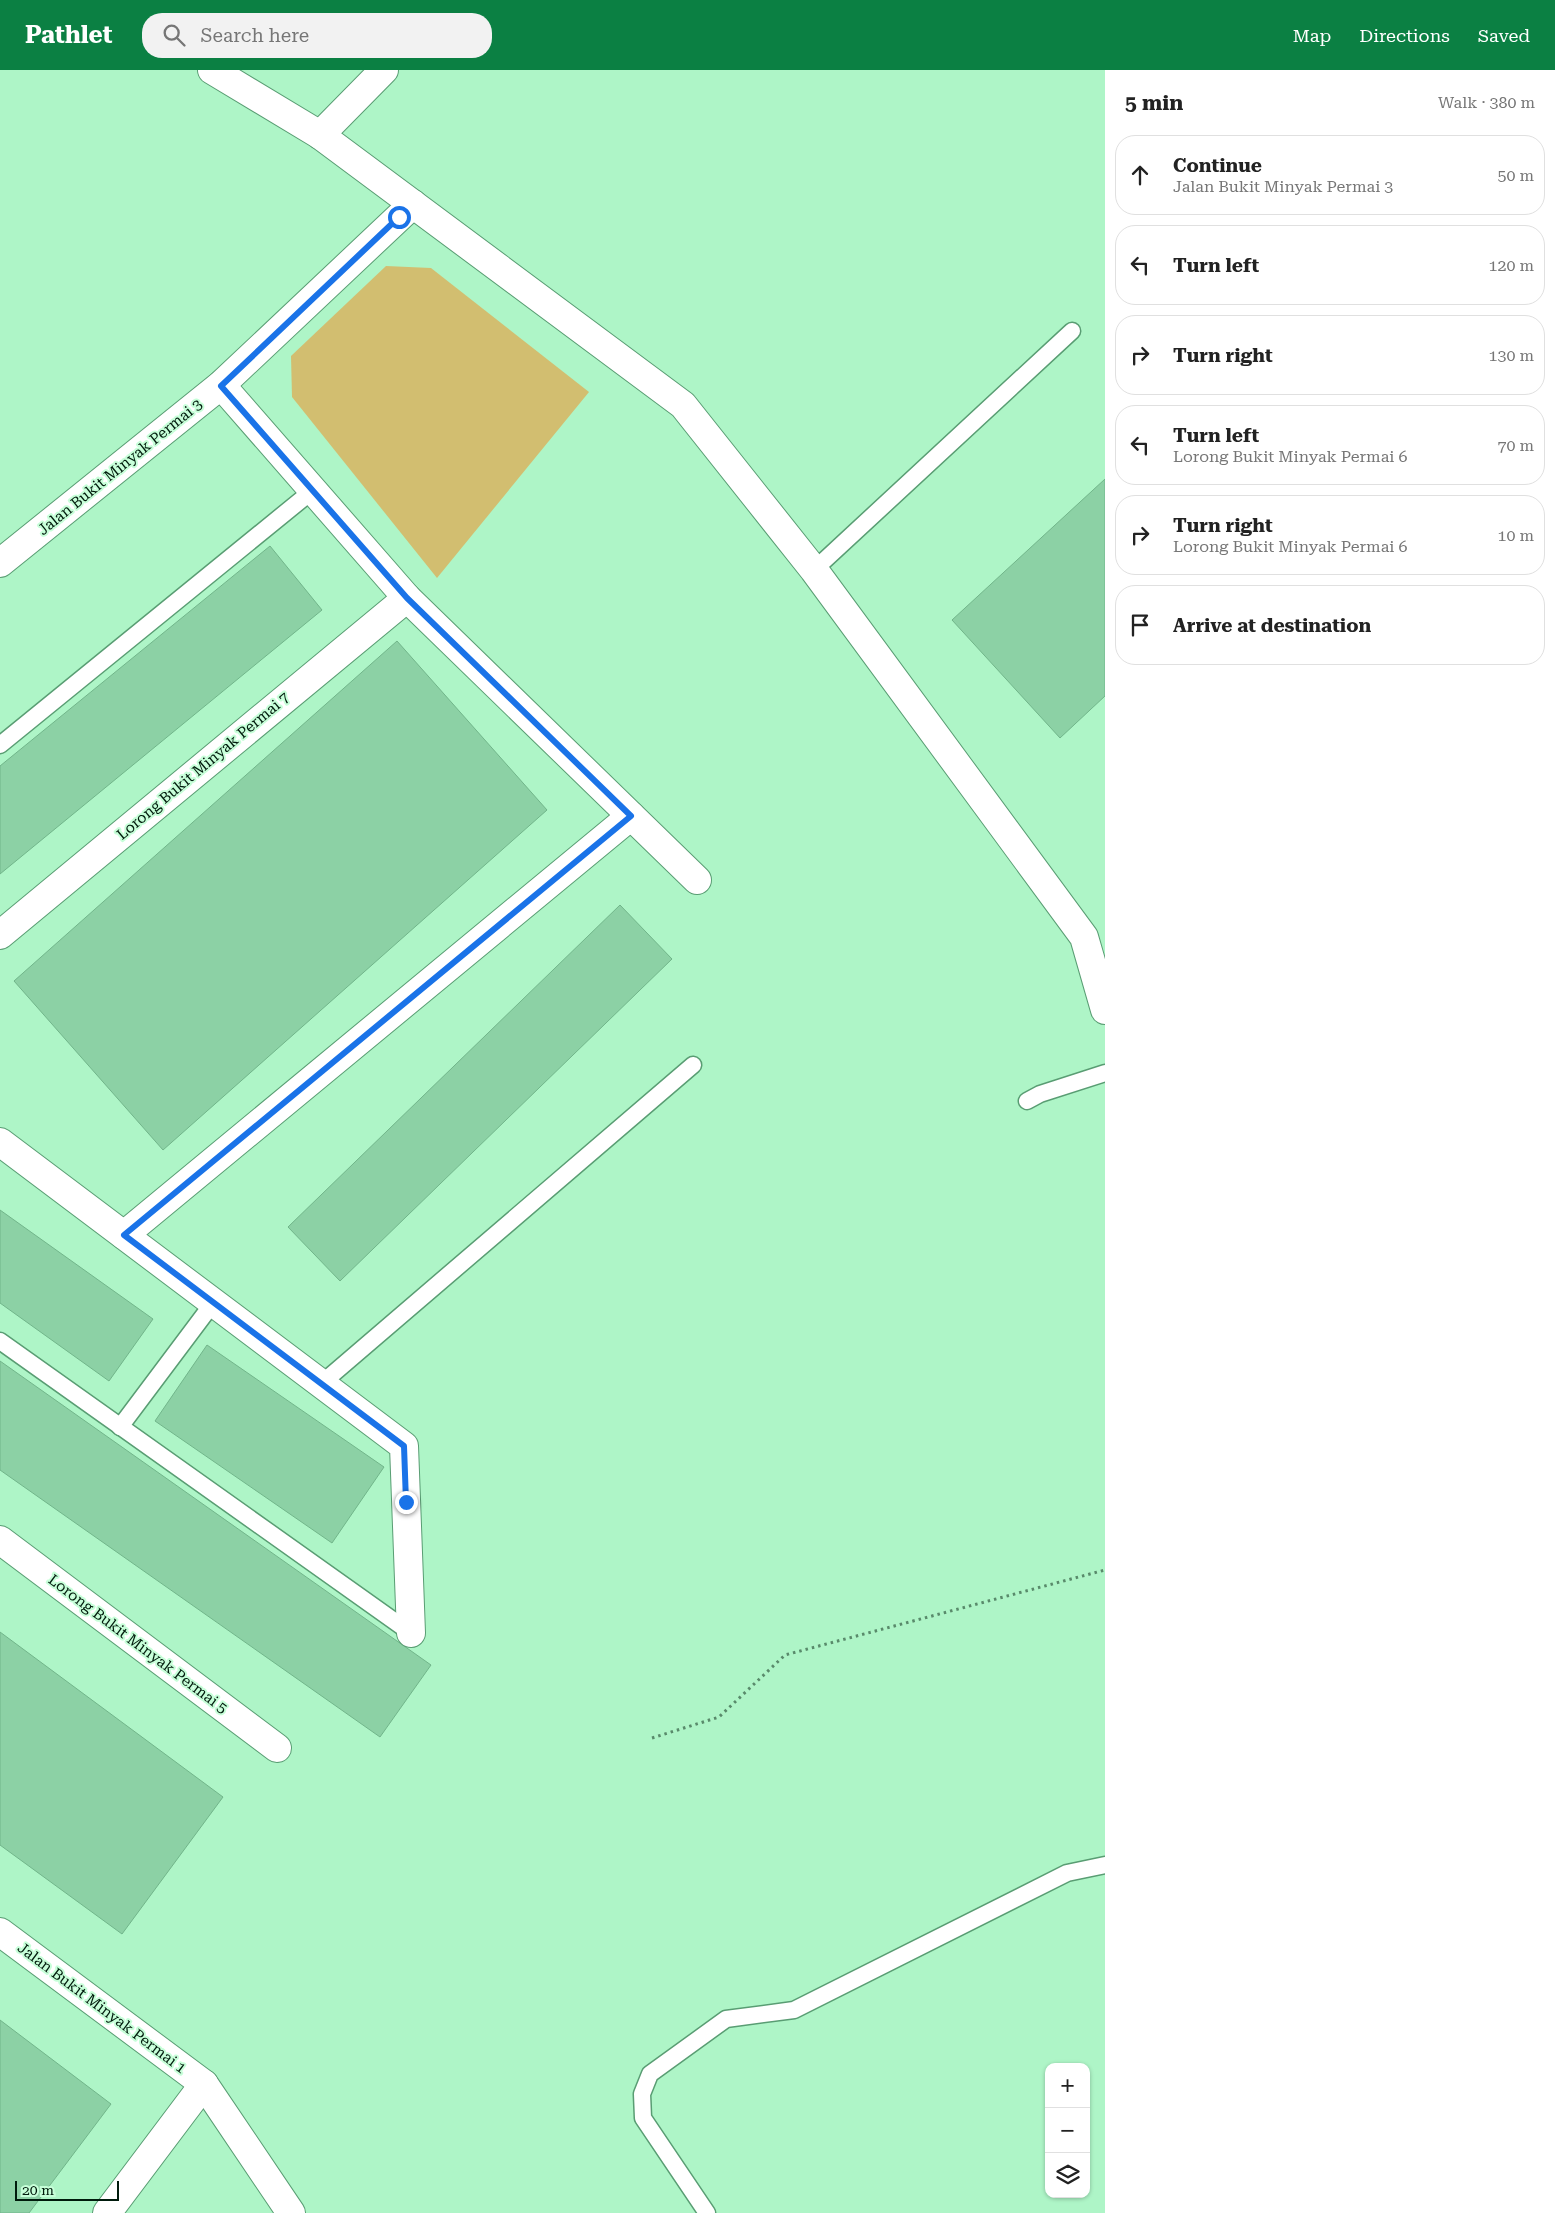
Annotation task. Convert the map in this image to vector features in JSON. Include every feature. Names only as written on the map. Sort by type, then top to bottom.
[{"type":"street","points":[[212,70],[320,135],[683,405],[814,570],[1084,937],[1105,1010]]},
{"type":"street","points":[[320,135],[384,70]]},
{"type":"street","name":"Jalan Bukit Minyak Permai 3","points":[[0,563],[221,386],[413,204]]},
{"type":"street","points":[[221,386],[407,598],[697,880]]},
{"type":"street","name":"Lorong Bukit Minyak Permai 7","points":[[0,935],[407,598]]},
{"type":"street","points":[[124,1235],[631,816]]},
{"type":"street","points":[[0,1142],[404,1446],[411,1634]]},
{"type":"street","name":"Lorong Bukit Minyak Permai 5","points":[[0,1540],[277,1748]]},
{"type":"street","name":"Jalan Bukit Minyak Permai 1","points":[[0,1932],[204,2084],[290,2213]]},
{"type":"street","points":[[107,2213],[204,2084]]},
{"type":"lane","points":[[814,570],[1072,331]]},
{"type":"lane","points":[[0,745],[312,491]]},
{"type":"lane","points":[[321,1384],[694,1065]]},
{"type":"lane","points":[[1027,1101],[1040,1094],[1105,1073]]},
{"type":"lane","points":[[120,1426],[213,1302]]},
{"type":"lane","points":[[0,1342],[411,1634]]},
{"type":"lane","points":[[707,2213],[643,2118],[642,2094],[650,2074],[726,2019],[794,2010],[1067,1873],[1105,1865]]},
{"type":"path","points":[[652,1738],[719,1717],[785,1655],[1105,1570]]},
{"type":"shaded area","points":[[386,266],[431,268],[589,392],[437,578],[292,397],[291,356]]},
{"type":"building","points":[[1105,479],[1105,696],[1060,738],[952,620]]},
{"type":"building","points":[[270,546],[322,610],[0,874],[0,766]]},
{"type":"building","points":[[397,641],[547,810],[163,1150],[14,981]]},
{"type":"building","points":[[620,905],[672,959],[340,1281],[288,1227]]},
{"type":"building","points":[[0,1210],[153,1319],[109,1381],[0,1303]]},
{"type":"building","points":[[207,1345],[384,1467],[332,1543],[155,1421]]},
{"type":"building","points":[[0,1361],[431,1665],[380,1737],[0,1470]]},
{"type":"building","points":[[0,1632],[223,1797],[122,1934],[0,1845]]},
{"type":"building","points":[[0,2020],[111,2104],[29,2213],[0,2213]]},
{"type":"route","points":[[399,217],[221,386],[407,598],[631,816],[124,1235],[404,1446],[406,1502]]}]
